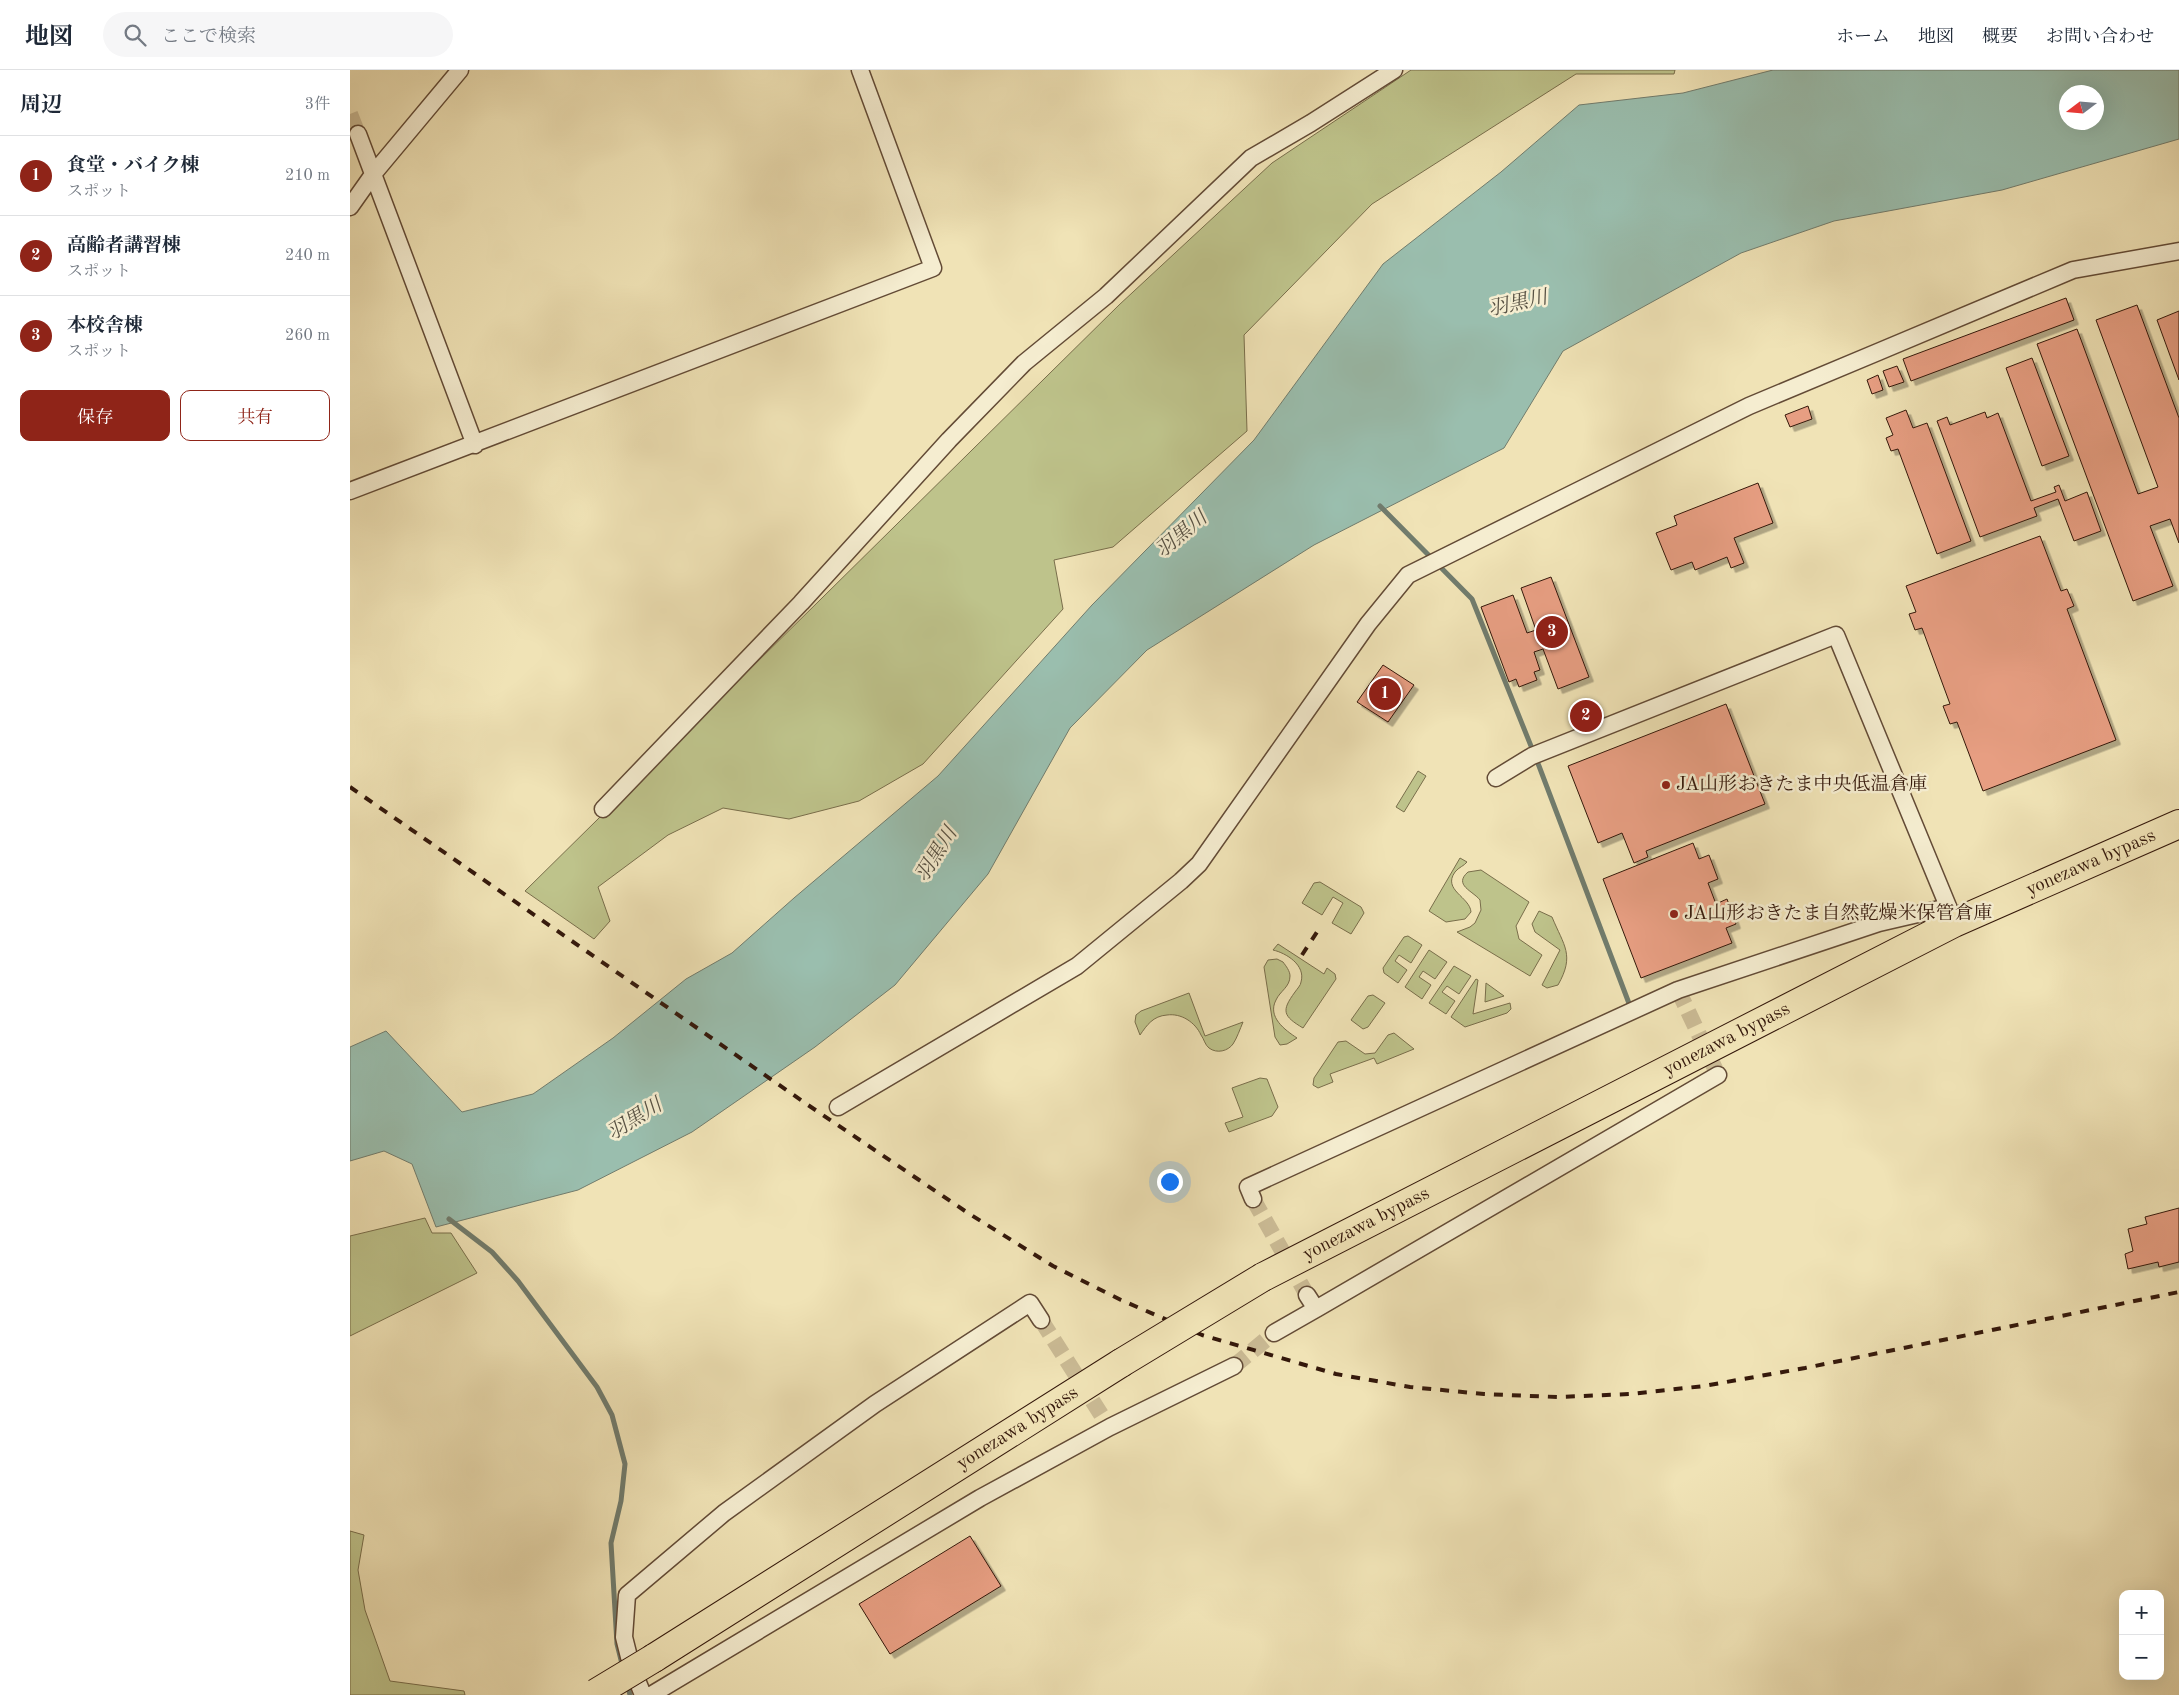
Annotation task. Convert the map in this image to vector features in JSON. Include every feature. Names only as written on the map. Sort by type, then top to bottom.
[{"type":"highway","name":"yonezawa bypass","points":[[595,1694],[641,1657],[1263,1277],[1951,915],[2179,824]]},
{"type":"street","points":[[350,206],[374,173],[460,70]]},
{"type":"street","points":[[350,491],[933,268],[860,70]]},
{"type":"street","points":[[603,809],[801,603],[949,440],[1024,363],[1106,296],[1251,158],[1311,123],[1394,70]]},
{"type":"street","points":[[358,134],[475,444]]},
{"type":"street","points":[[838,1107],[1077,966],[1182,881],[1199,864],[1368,624],[1408,575],[1749,406],[1887,348],[2073,270],[2179,251]]},
{"type":"street","points":[[1253,1199],[1248,1187],[1678,990],[1879,922],[1951,915],[1836,635],[1536,754],[1496,778]]},
{"type":"street","points":[[1274,1334],[1312,1302],[1718,1075]]},
{"type":"street","points":[[641,1657],[624,1636],[627,1595],[724,1513],[875,1404],[1030,1303],[1041,1320]]},
{"type":"street","points":[[651,1695],[1106,1422],[1234,1366]]},
{"type":"green space","points":[[1411,70],[1675,70],[1674,74],[1576,74],[1372,204],[1244,335],[1247,431],[1113,547],[1054,560],[1063,609],[923,764],[859,801],[789,819],[723,808],[668,835],[598,887],[610,921],[594,939],[525,891],[1119,305],[1272,163]]},
{"type":"green space","points":[[1418,771],[1426,776],[1404,812],[1396,807]]},
{"type":"green space","points":[[1460,858],[1467,862],[1455,872],[1452,884],[1471,912],[1465,919],[1446,922],[1429,911]]},
{"type":"green space","points":[[1481,870],[1529,902],[1516,926],[1519,939],[1542,955],[1530,976],[1457,932],[1475,923],[1481,910],[1480,900],[1466,888],[1463,881],[1468,872]]},
{"type":"green space","points":[[1320,882],[1361,907],[1364,913],[1351,934],[1332,923],[1343,903],[1333,897],[1322,915],[1302,903],[1314,883]]},
{"type":"green space","points":[[1539,911],[1552,917],[1564,943],[1567,958],[1563,975],[1558,985],[1547,988],[1542,985],[1560,950],[1535,932],[1532,924]]},
{"type":"green space","points":[[1408,936],[1422,945],[1411,963],[1399,955],[1395,961],[1407,970],[1398,983],[1384,973],[1383,968],[1404,937]]},
{"type":"green space","points":[[1278,944],[1324,974],[1327,968],[1335,974],[1336,979],[1303,1028],[1291,1020],[1286,1013],[1288,1004],[1301,983],[1301,970],[1289,957],[1273,950]]},
{"type":"green space","points":[[1429,950],[1447,962],[1435,979],[1423,971],[1419,977],[1431,985],[1422,999],[1405,987]]},
{"type":"green space","points":[[1277,959],[1283,962],[1289,970],[1290,980],[1276,1000],[1274,1012],[1279,1022],[1297,1038],[1287,1044],[1280,1045],[1275,1037],[1264,967],[1268,960]]},
{"type":"green space","points":[[1454,966],[1471,976],[1459,994],[1447,986],[1442,992],[1455,1001],[1446,1014],[1429,1003]]},
{"type":"green space","points":[[1476,979],[1478,980],[1473,1014],[1510,1003],[1511,1009],[1507,1013],[1465,1027],[1451,1017]]},
{"type":"green space","points":[[1486,983],[1504,996],[1485,1002]]},
{"type":"green space","points":[[1189,993],[1205,1036],[1243,1022],[1231,1046],[1222,1051],[1212,1050],[1206,1045],[1191,1022],[1177,1015],[1167,1015],[1154,1019],[1140,1035],[1135,1022],[1136,1015],[1141,1011]]},
{"type":"green space","points":[[1373,995],[1385,1003],[1368,1027],[1363,1029],[1351,1020],[1368,996]]},
{"type":"green space","points":[[1394,1033],[1414,1049],[1377,1064],[1374,1058],[1330,1074],[1333,1082],[1318,1088],[1313,1085],[1314,1078],[1338,1042],[1346,1041],[1365,1054],[1375,1053],[1388,1035]]},
{"type":"green space","points":[[1260,1078],[1267,1079],[1278,1107],[1272,1116],[1229,1132],[1225,1123],[1243,1117],[1232,1088]]},
{"type":"green space","points":[[425,1218],[432,1233],[451,1233],[477,1273],[350,1336],[350,1236]]},
{"type":"green space","points":[[350,1531],[364,1535],[358,1570],[365,1610],[390,1681],[464,1691],[465,1695],[350,1695]]},
{"type":"water","name":"羽黒川","points":[[1773,70],[2179,70],[2179,139],[2002,190],[1834,221],[1741,253],[1563,351],[1504,448],[1314,545],[1147,650],[1070,728],[988,874],[895,985],[815,1047],[692,1132],[578,1190],[436,1227],[412,1164],[384,1151],[350,1161],[350,1047],[386,1031],[462,1112],[533,1094],[613,1038],[686,979],[732,953],[938,776],[1092,605],[1254,440],[1383,264],[1501,172],[1579,105],[1683,93]]},
{"type":"building","points":[[2066,298],[2074,320],[1911,381],[1903,359]]},
{"type":"building","points":[[2137,305],[2179,418],[2179,543],[2170,519],[2150,526],[2173,586],[2133,601],[2037,344],[2077,329],[2138,494],[2158,487],[2096,320]]},
{"type":"building","points":[[2179,311],[2179,380],[2157,320]]},
{"type":"building","points":[[2032,358],[2069,456],[2042,466],[2006,368]]},
{"type":"building","points":[[1897,366],[1904,382],[1889,387],[1883,371]]},
{"type":"building","points":[[1878,375],[1883,390],[1872,394],[1867,380]]},
{"type":"building","points":[[1808,406],[1812,419],[1790,427],[1785,415]]},
{"type":"building","points":[[1906,410],[1913,428],[1927,423],[1971,541],[1937,554],[1898,449],[1891,451],[1886,438],[1893,435],[1886,418]]},
{"type":"building","points":[[1985,412],[1987,418],[1998,413],[2031,501],[2056,492],[2054,487],[2059,485],[2065,501],[2087,492],[2101,531],[2074,541],[2058,499],[2034,508],[2037,516],[1980,537],[1937,421],[1947,417],[1950,425]]},
{"type":"building","points":[[1758,483],[1773,523],[1734,538],[1744,563],[1731,568],[1727,557],[1695,570],[1692,562],[1671,570],[1656,533],[1677,525],[1674,516]]},
{"type":"building","points":[[2040,536],[2061,591],[2067,589],[2074,606],[2067,609],[2116,740],[1983,791],[1957,722],[1950,724],[1943,706],[1950,704],[1922,628],[1915,630],[1909,614],[1916,612],[1906,586]]},
{"type":"building","points":[[1551,577],[1589,677],[1558,689],[1543,649],[1534,652],[1540,670],[1534,672],[1537,680],[1519,687],[1516,679],[1509,682],[1481,607],[1513,595],[1527,633],[1536,630],[1521,588]]},
{"type":"building","points":[[1383,665],[1414,685],[1388,722],[1357,702]]},
{"type":"building","name":"JA山形おきたま中央低温倉庫","points":[[1726,704],[1765,804],[1646,851],[1648,857],[1634,863],[1622,833],[1598,843],[1568,766]]},
{"type":"building","points":[[1597,706],[1601,716],[1576,727],[1571,716]]},
{"type":"building","name":"JA山形おきたま自然乾燥米保管倉庫","points":[[1693,843],[1699,859],[1709,855],[1718,879],[1708,883],[1716,904],[1727,899],[1736,924],[1726,928],[1732,943],[1641,978],[1603,879]]},
{"type":"building","points":[[2179,1208],[2179,1262],[2159,1267],[2158,1262],[2128,1269],[2125,1254],[2133,1251],[2128,1229],[2147,1224],[2145,1217]]},
{"type":"building","points":[[970,1536],[1001,1586],[890,1654],[859,1604]]},
{"type":"waterway","points":[[1380,506],[1472,599],[1539,766],[1630,1006]]},
{"type":"waterway","points":[[449,1219],[492,1252],[518,1281],[597,1387],[612,1415],[625,1464],[621,1501],[611,1543],[617,1644],[623,1668]]},
{"type":"waterway","points":[[627,1683],[630,1695]]},
{"type":"tunnel","points":[[350,114],[358,134]]},
{"type":"tunnel","points":[[1678,990],[1718,1075]]},
{"type":"tunnel","points":[[1253,1199],[1307,1295]]},
{"type":"tunnel","points":[[1041,1320],[1102,1416]]},
{"type":"tunnel","points":[[1234,1366],[1274,1333]]},
{"type":"railway","points":[[350,787],[808,1105],[968,1213],[1053,1266],[1121,1300],[1202,1335],[1336,1374],[1410,1387],[1484,1394],[1557,1397],[1631,1394],[1704,1386],[1805,1368],[2179,1292]]},
{"type":"railway","points":[[1302,955],[1319,929]]},
{"type":"place","name":"本校舎棟","points":[[1552,632]]},
{"type":"place","name":"食堂・バイク棟","points":[[1385,694]]},
{"type":"place","name":"高齢者講習棟","points":[[1586,716]]},
{"type":"place","name":"JA山形おきたま中央低温倉庫","points":[[1666,785]]},
{"type":"place","name":"JA山形おきたま自然乾燥米保管倉庫","points":[[1674,914]]}]
